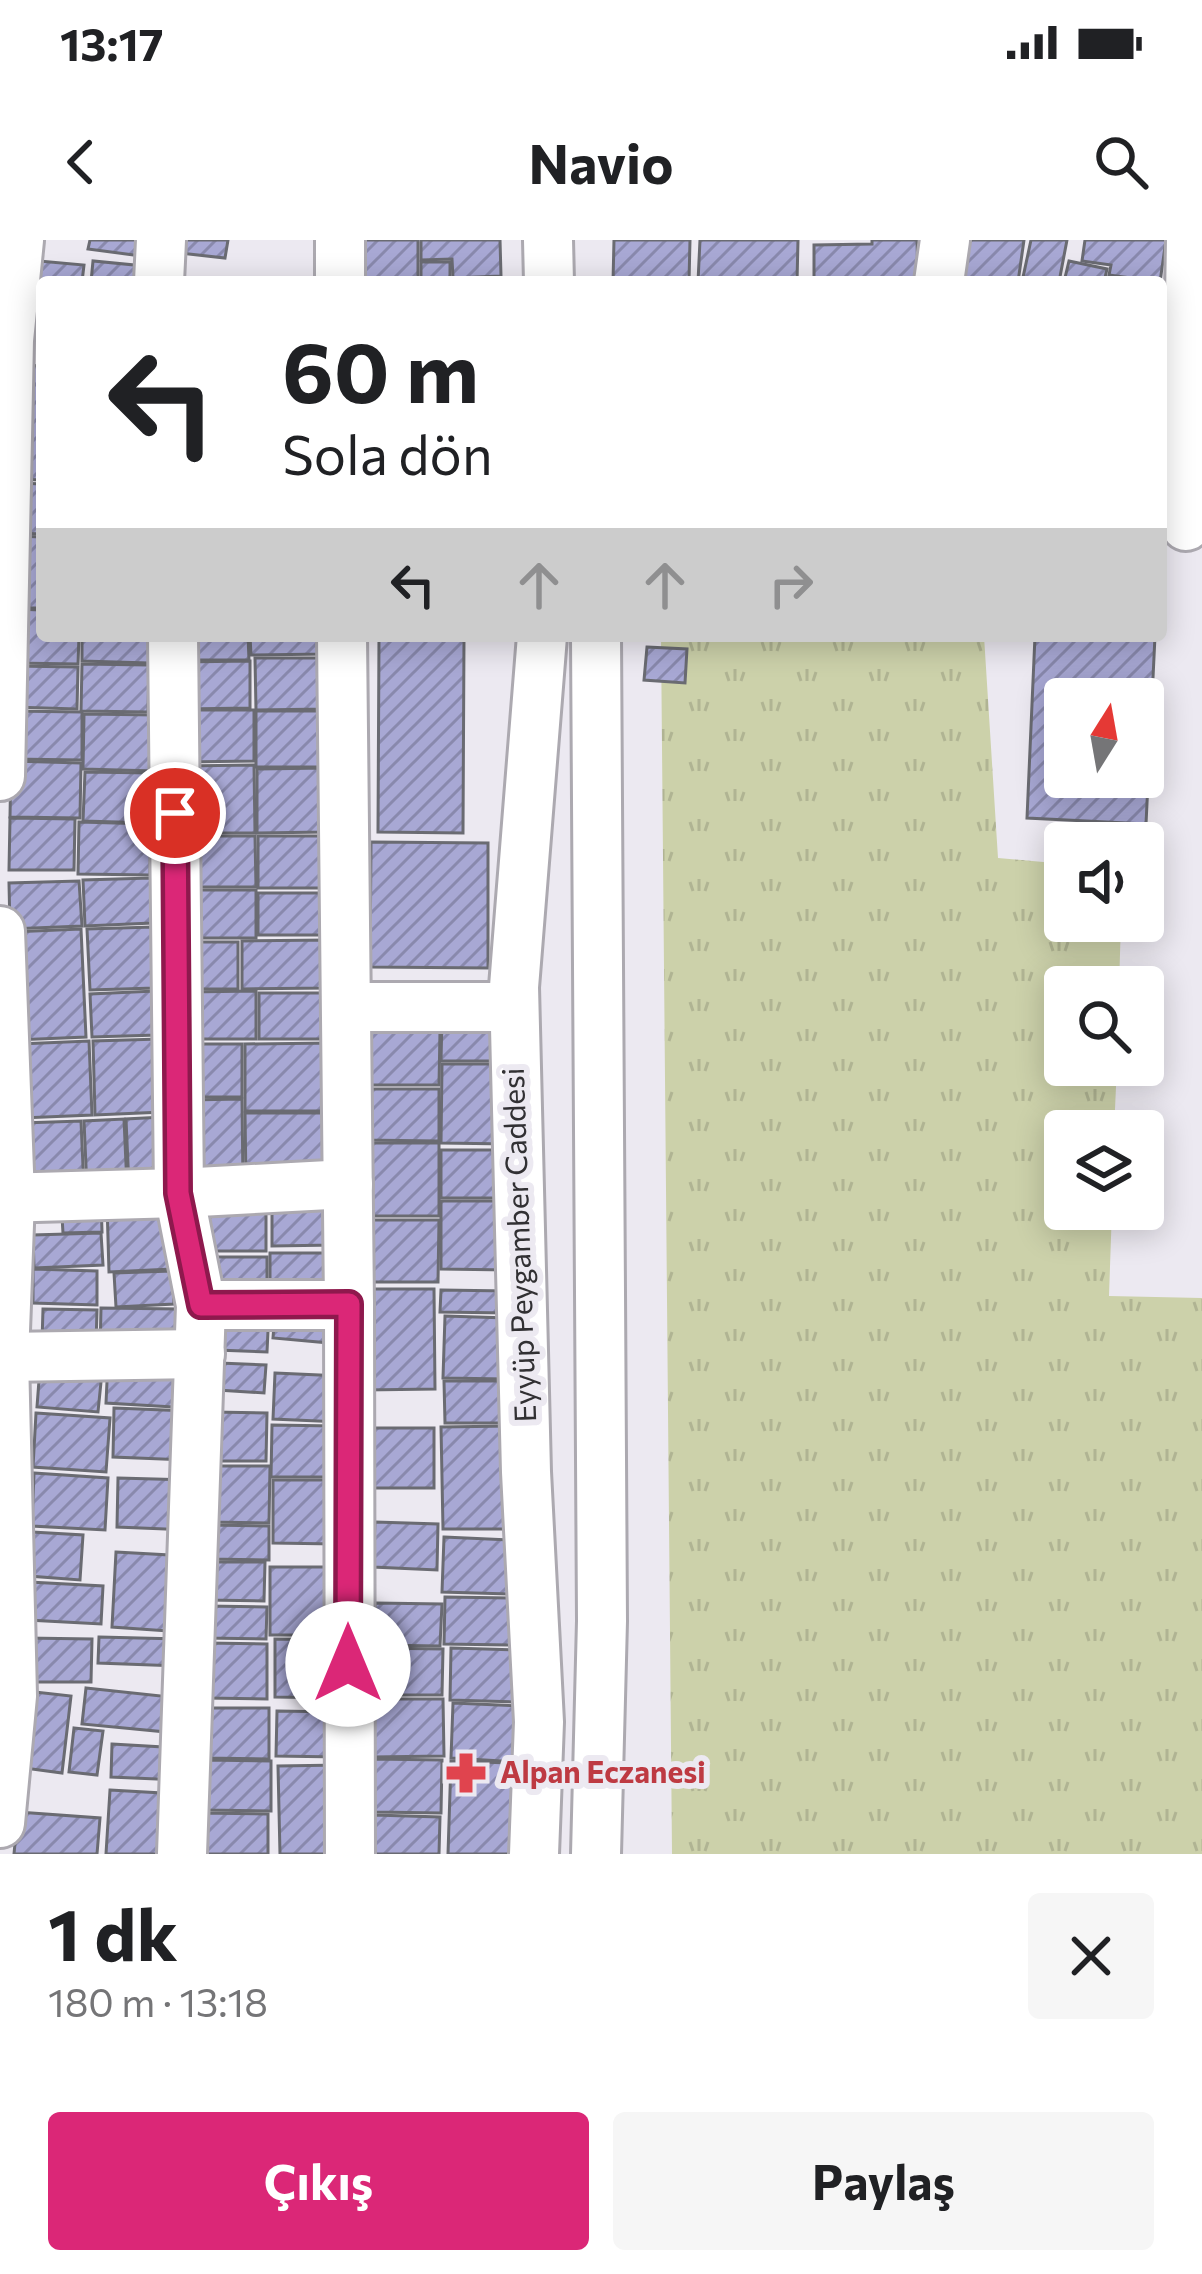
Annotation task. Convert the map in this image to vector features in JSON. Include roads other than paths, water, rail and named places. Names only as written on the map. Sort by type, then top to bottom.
[{"type":"street","points":[[0,776],[20,240]]},
{"type":"street","points":[[159,276],[161,240]]},
{"type":"street","points":[[340,240],[340,276]]},
{"type":"street","points":[[548,240],[549,276]]},
{"type":"street","points":[[580,240],[580,276]]},
{"type":"street","points":[[940,276],[945,240]]},
{"type":"street","points":[[1183,528],[1191,240]]},
{"type":"street","points":[[173,642],[178,1193],[201,1305],[182,1854]]},
{"type":"street","points":[[342,642],[350,1854]]},
{"type":"street","name":"Eyyüp Peygamber Caddesi","points":[[534,1854],[538,1721],[526,1472],[514,1006],[542,642]]},
{"type":"street","points":[[596,642],[602,1621],[596,1854]]},
{"type":"street","points":[[0,931],[12,1696],[0,1823]]},
{"type":"street","points":[[346,1006],[514,1006]]},
{"type":"street","points":[[5,1198],[348,1184]]},
{"type":"street","points":[[201,1305],[349,1304]]},
{"type":"street","points":[[4,1357],[200,1354]]},
{"type":"place","name":"Alpan Eczanesi","points":[[466,1773]]}]
